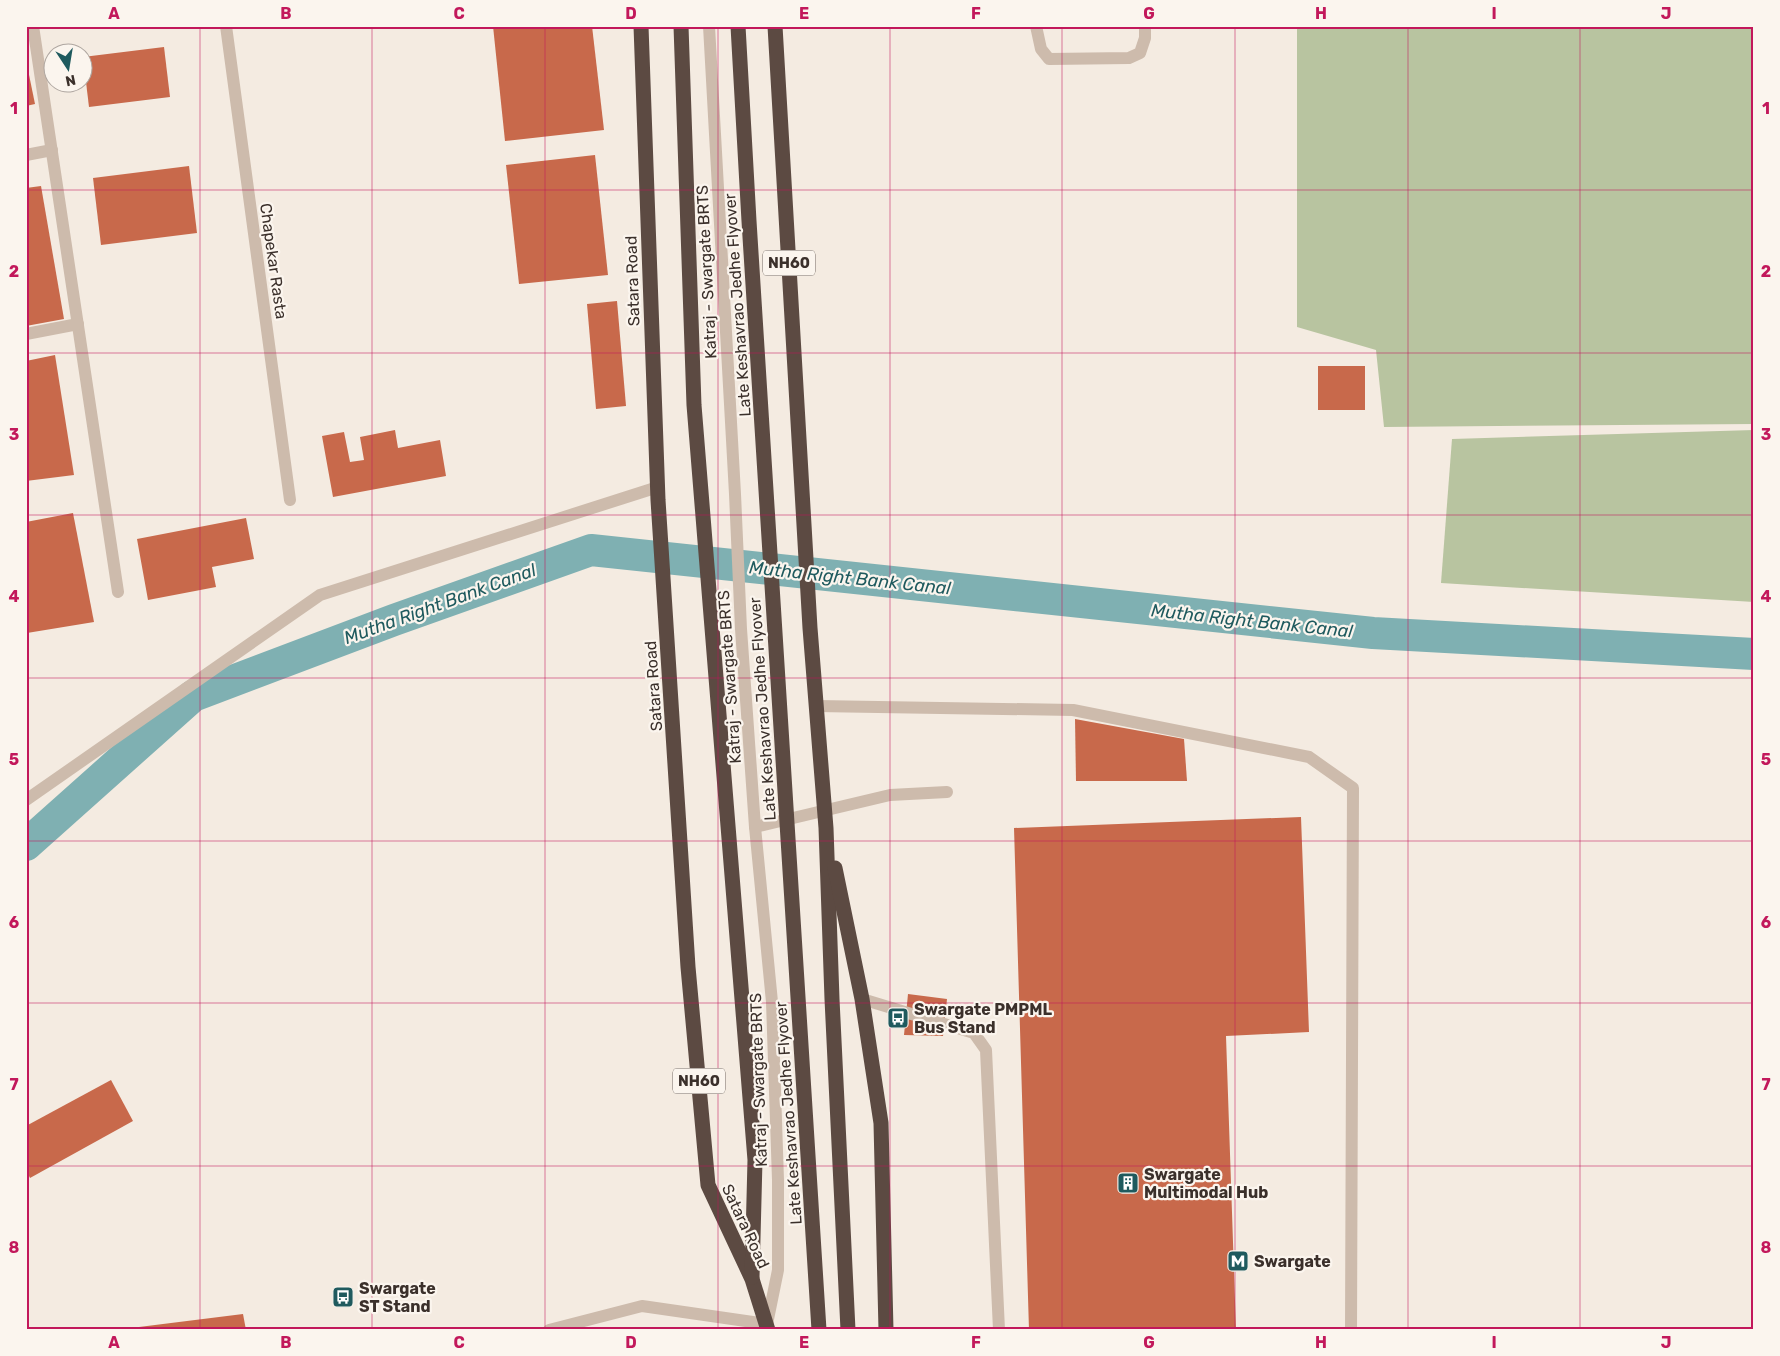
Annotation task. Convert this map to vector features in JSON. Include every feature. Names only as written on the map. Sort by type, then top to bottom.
[{"type":"highway","name":"Satara Road","points":[[640,26],[658,494],[688,967],[708,1186],[752,1279],[767,1327]]},
{"type":"highway","points":[[681,26],[694,404],[755,1160],[752,1279]]},
{"type":"highway","name":"Late Keshavrao Jedhe Flyover","points":[[738,26],[819,1330]]},
{"type":"highway","name":"NH60","points":[[775,26],[810,628],[826,828],[832,1000],[848,1330]]},
{"type":"highway","points":[[826,828],[862,999],[881,1123],[886,1330]]},
{"type":"street","points":[[33,26],[118,592]]},
{"type":"street","name":"Chapekar Rasta","points":[[226,26],[290,500]]},
{"type":"street","name":"Katraj - Swargate BRTS","points":[[709,26],[741,629],[755,827],[772,1002],[778,1180],[778,1270],[767,1327]]},
{"type":"street","points":[[1036,26],[1041,49],[1049,59],[1129,58],[1140,53],[1145,38],[1145,26]]},
{"type":"street","points":[[26,155],[52,150]]},
{"type":"street","points":[[26,334],[78,324]]},
{"type":"street","points":[[26,800],[320,595],[658,494]]},
{"type":"street","points":[[816,706],[1073,710],[1309,757],[1353,788],[1351,1330]]},
{"type":"street","points":[[755,827],[890,795],[947,792]]},
{"type":"street","points":[[862,999],[974,1033],[986,1050],[999,1330]]},
{"type":"street","points":[[548,1330],[642,1306],[767,1327]]},
{"type":"green space","points":[[1297,26],[1754,26],[1754,424],[1384,427],[1376,350],[1297,327]]},
{"type":"green space","points":[[1754,430],[1754,602],[1441,583],[1452,439]]},
{"type":"building","points":[[493,26],[592,26],[604,130],[505,141]]},
{"type":"building","points":[[164,47],[170,97],[89,107],[87,92],[92,92],[92,56]]},
{"type":"building","points":[[26,60],[35,104],[26,106]]},
{"type":"building","points":[[595,155],[608,275],[519,284],[506,165]]},
{"type":"building","points":[[189,166],[197,233],[101,245],[93,178]]},
{"type":"building","points":[[41,186],[64,319],[26,326],[26,188]]},
{"type":"building","points":[[617,301],[626,406],[596,409],[587,304]]},
{"type":"building","points":[[55,355],[74,475],[26,481],[26,361]]},
{"type":"building","points":[[1318,366],[1365,366],[1365,410],[1318,410]]},
{"type":"building","points":[[395,430],[398,448],[440,440],[446,476],[333,497],[322,436],[344,432],[350,462],[364,460],[360,437]]},
{"type":"building","points":[[73,513],[94,622],[27,633],[26,522]]},
{"type":"building","points":[[246,518],[254,559],[212,567],[216,587],[148,600],[137,539]]},
{"type":"building","points":[[1075,719],[1184,739],[1187,781],[1076,781]]},
{"type":"building","name":"Swargate Multimodal Hub","points":[[1301,817],[1309,1032],[1226,1036],[1236,1330],[1029,1330],[1014,828]]},
{"type":"building","points":[[908,994],[947,999],[943,1036],[904,1035]]},
{"type":"building","points":[[111,1080],[133,1121],[30,1178],[26,1170],[26,1126]]},
{"type":"building","points":[[243,1314],[246,1330],[123,1330],[123,1329]]},
{"type":"waterway","name":"Mutha Right Bank Canal","points":[[26,845],[193,696],[394,620],[591,550],[1373,633],[1754,654]]},
{"type":"place","name":"Swargate PMPML Bus Stand","points":[[898,1018]]},
{"type":"place","name":"Swargate Multimodal Hub","points":[[1128,1183]]},
{"type":"place","name":"Swargate","points":[[1238,1261]]},
{"type":"place","name":"Swargate ST Stand","points":[[343,1297]]}]
